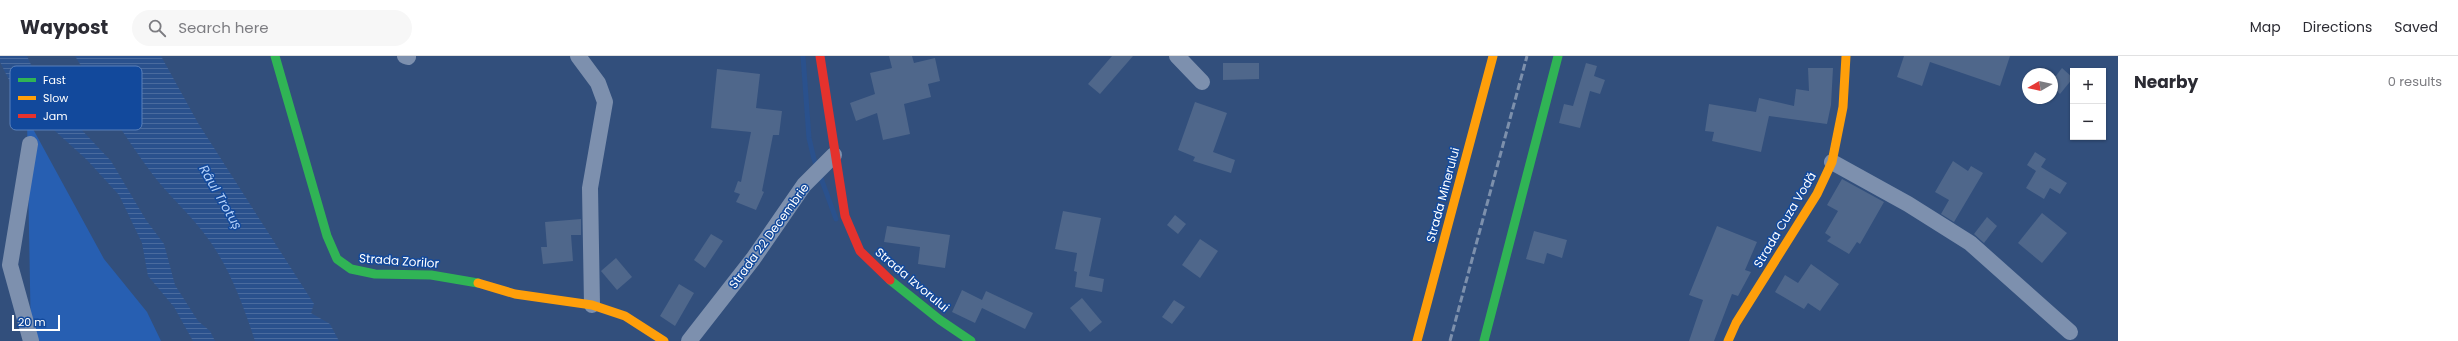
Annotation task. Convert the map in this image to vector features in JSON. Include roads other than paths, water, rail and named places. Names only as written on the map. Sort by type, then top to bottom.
[{"type":"street","name":"Strada Zorilor","points":[[275,56],[327,236],[337,259],[351,270],[375,274],[431,275],[472,281],[515,294],[592,305],[626,316],[664,341]]},
{"type":"street","points":[[578,56],[598,83],[605,102],[590,188],[592,305]]},
{"type":"street","points":[[820,56],[834,155]]},
{"type":"street","points":[[1177,56],[1202,82]]},
{"type":"street","name":"Strada Minerului","points":[[1417,341],[1493,56]]},
{"type":"street","points":[[1484,341],[1558,56]]},
{"type":"street","name":"Strada Cuza Vodă","points":[[1728,341],[1736,323],[1817,194],[1832,162],[1844,107],[1842,57]]},
{"type":"street","points":[[30,144],[10,265],[31,341]]},
{"type":"street","name":"Strada 22 Decembrie","points":[[689,341],[753,259],[804,185],[834,155]]},
{"type":"street","name":"Strada Izvorului","points":[[834,155],[845,216],[860,251],[892,282],[940,320],[971,341]]},
{"type":"street","points":[[1832,162],[1908,204],[1970,243],[2070,332]]},
{"type":"water","points":[[0,56],[27,56],[32,66],[10,66],[10,82],[0,62]]},
{"type":"water","name":"Râul Trotuș","points":[[75,56],[161,56],[198,123],[314,304],[311,313],[330,324],[339,341],[255,341],[234,284],[220,257],[197,225],[153,175],[122,130],[142,130],[142,66],[81,66]]},
{"type":"water","points":[[54,130],[82,130],[111,161],[146,220],[164,244],[175,285],[198,321],[210,331],[215,341],[193,341],[174,307],[148,276],[142,243],[119,195],[87,160]]},
{"type":"waterway","points":[[803,56],[809,138],[814,159],[836,219]]},
{"type":"railway","points":[[1450,341],[1527,56]]}]
